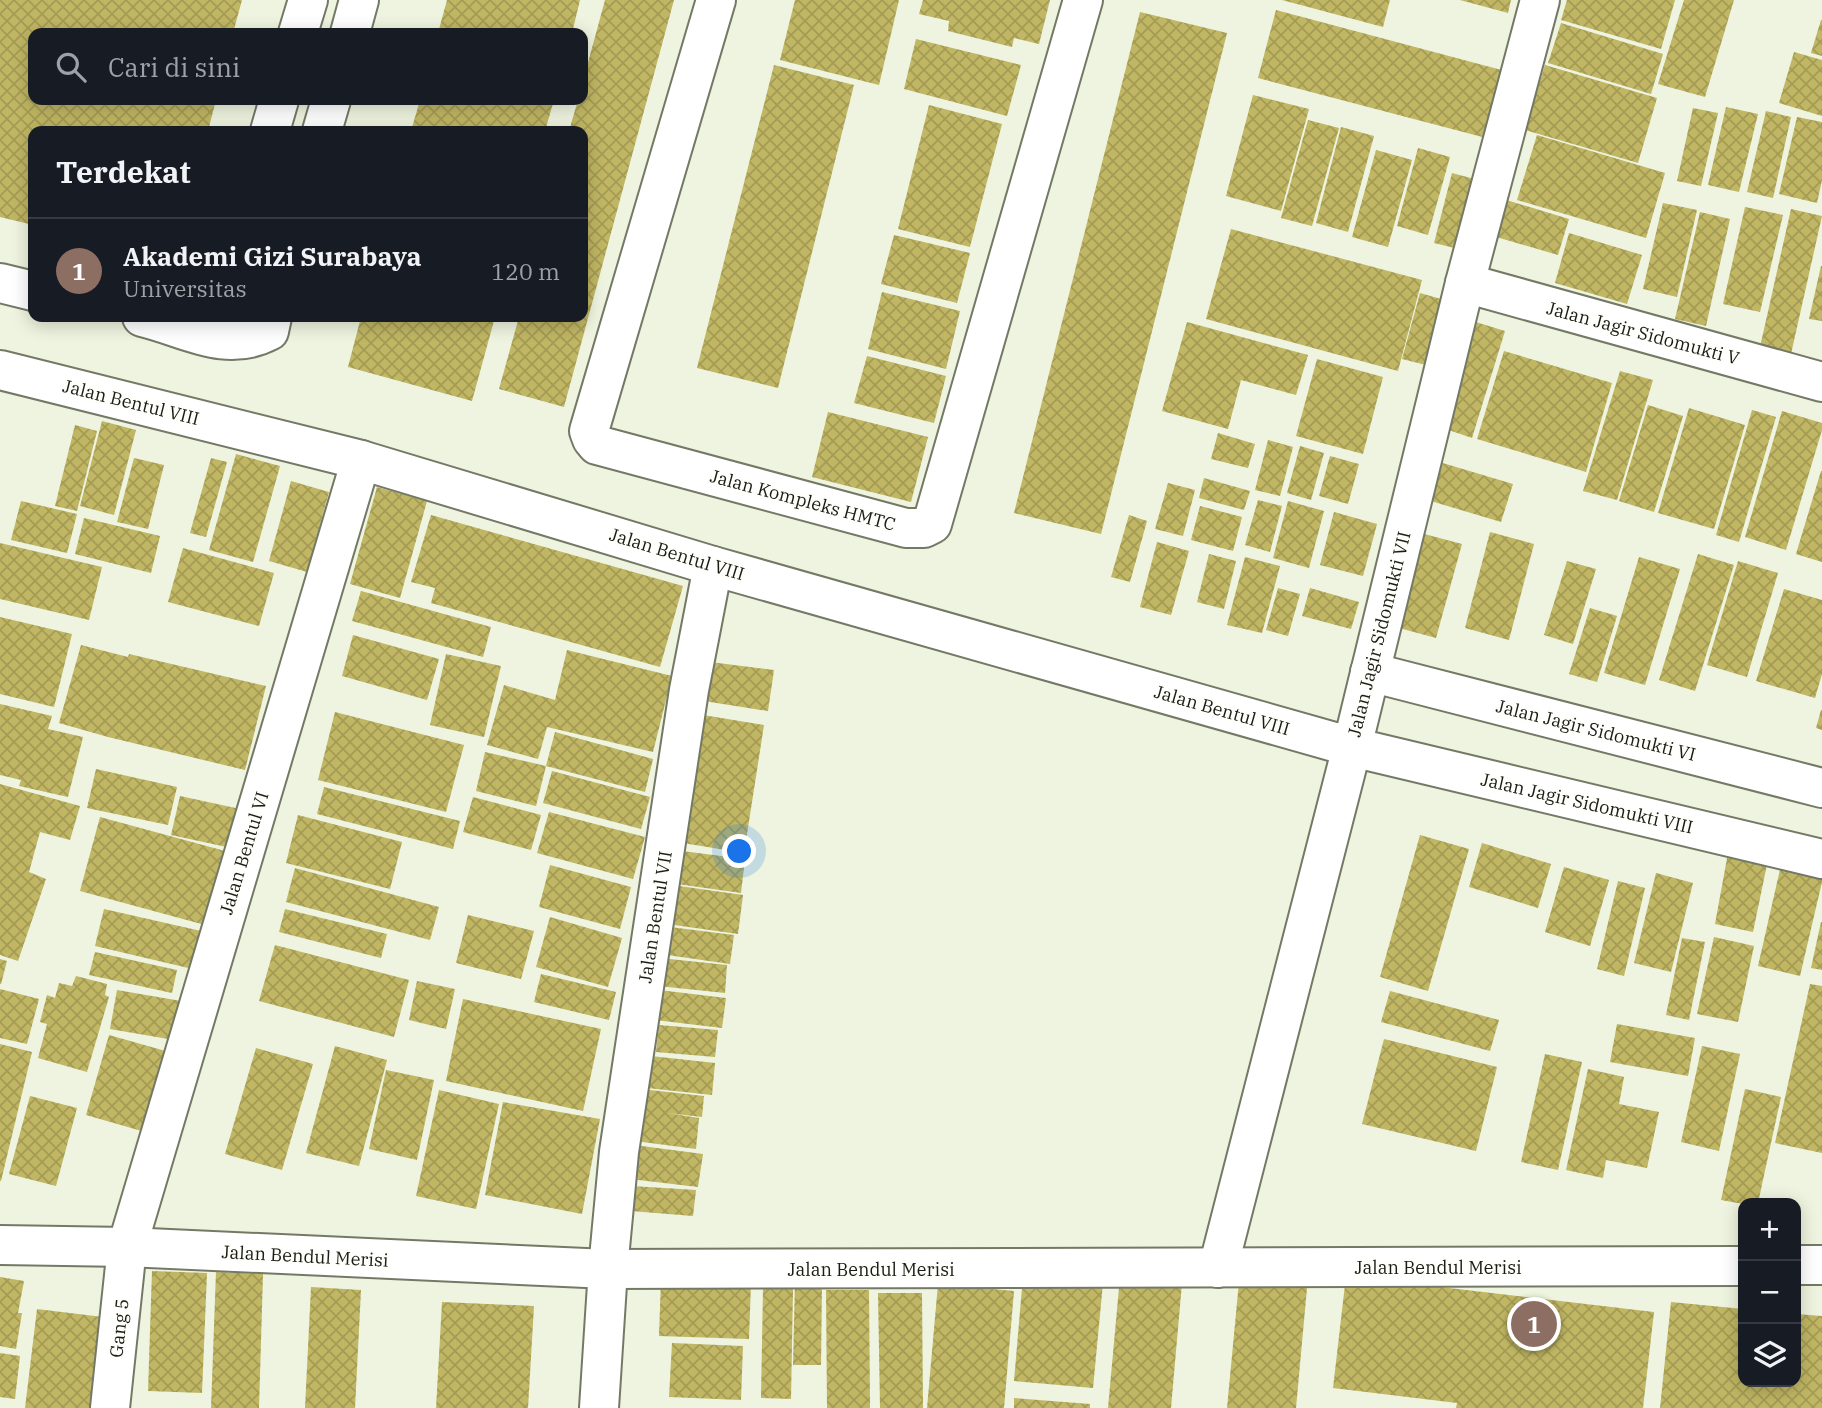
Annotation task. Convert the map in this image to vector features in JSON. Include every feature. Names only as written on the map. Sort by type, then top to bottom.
[{"type":"street","points":[[300,28],[308,0]]},
{"type":"street","points":[[351,28],[359,0]]},
{"type":"street","name":"Jalan Kompleks HMTC","points":[[716,0],[589,430],[592,439],[597,445],[906,528],[924,528],[932,524],[1083,0]]},
{"type":"street","name":"Jalan Jagir Sidomukti VII","points":[[1218,1268],[1360,714],[1465,283],[1540,0]]},
{"type":"street","points":[[271,126],[278,105]]},
{"type":"street","points":[[323,126],[330,105]]},
{"type":"street","points":[[0,282],[28,289]]},
{"type":"street","name":"Jalan Jagir Sidomukti V","points":[[1465,283],[1822,382]]},
{"type":"street","points":[[168,322],[213,328],[228,341],[255,338],[269,331],[271,322]]},
{"type":"street","name":"Jalan Bentul VIII","points":[[0,370],[361,460],[713,565],[1360,714]]},
{"type":"street","name":"Jalan Bentul VI","points":[[127,1247],[361,460]]},
{"type":"street","name":"Jalan Bentul VII","points":[[599,1408],[619,1152],[689,690],[713,565]]},
{"type":"street","name":"Jalan Jagir Sidomukti VI","points":[[1360,714],[1822,788]]},
{"type":"street","name":"Jalan Jagir Sidomukti VIII","points":[[1360,714],[1822,859]]},
{"type":"street","name":"Jalan Bendul Merisi","points":[[0,1245],[127,1247],[608,1269],[1738,1266]]},
{"type":"street","name":"Gang 5","points":[[110,1408],[127,1247]]},
{"type":"street","points":[[1801,1265],[1822,1265]]},
{"type":"building","points":[[0,0],[242,0],[234,28],[28,28],[28,105],[215,105],[209,126],[28,126],[28,224],[0,217]]},
{"type":"building","points":[[447,0],[580,0],[573,28],[439,28]]},
{"type":"building","points":[[605,0],[674,0],[588,318],[588,126],[570,126],[577,105],[588,105],[588,63]]},
{"type":"building","points":[[795,0],[899,0],[879,85],[780,60]]},
{"type":"building","points":[[923,0],[1050,0],[1039,44],[1014,38],[1012,47],[948,31],[949,21],[919,14]]},
{"type":"building","points":[[1282,0],[1390,0],[1383,27]]},
{"type":"building","points":[[1460,0],[1511,0],[1508,13]]},
{"type":"building","points":[[1567,0],[1675,0],[1661,49],[1561,20]]},
{"type":"building","points":[[1684,0],[1734,0],[1705,97],[1658,84]]},
{"type":"building","points":[[1276,10],[1509,72],[1490,139],[1258,78]]},
{"type":"building","points":[[1140,12],[1227,33],[1101,534],[1014,513]]},
{"type":"building","points":[[1822,20],[1822,56],[1811,53]]},
{"type":"building","points":[[1561,23],[1663,54],[1651,94],[1548,63]]},
{"type":"building","points":[[916,39],[1021,65],[1007,116],[904,89]]},
{"type":"building","points":[[1794,52],[1822,60],[1822,116],[1779,103]]},
{"type":"building","points":[[774,65],[854,85],[778,388],[697,368]]},
{"type":"building","points":[[1545,65],[1657,98],[1638,163],[1525,130]]},
{"type":"building","points":[[1253,95],[1309,109],[1281,211],[1226,196]]},
{"type":"building","points":[[419,105],[553,105],[546,126],[412,126]]},
{"type":"building","points":[[929,105],[1002,124],[970,247],[898,229]]},
{"type":"building","points":[[1726,107],[1758,114],[1739,192],[1708,185]]},
{"type":"building","points":[[1693,108],[1718,113],[1701,186],[1677,181]]},
{"type":"building","points":[[1766,111],[1791,117],[1773,198],[1747,192]]},
{"type":"building","points":[[1797,117],[1822,122],[1822,180],[1817,203],[1779,194]]},
{"type":"building","points":[[1308,120],[1339,128],[1312,226],[1281,218]]},
{"type":"building","points":[[1341,127],[1374,136],[1348,232],[1316,223]]},
{"type":"building","points":[[1537,135],[1665,173],[1646,238],[1517,200]]},
{"type":"building","points":[[1418,148],[1450,157],[1428,235],[1397,226]]},
{"type":"building","points":[[1376,150],[1412,160],[1388,247],[1352,237]]},
{"type":"building","points":[[1452,173],[1486,182],[1467,251],[1434,243]]},
{"type":"building","points":[[1503,199],[1569,219],[1558,255],[1493,236]]},
{"type":"building","points":[[1663,203],[1697,210],[1677,297],[1643,289]]},
{"type":"building","points":[[1745,207],[1783,215],[1760,312],[1723,304]]},
{"type":"building","points":[[1791,209],[1822,216],[1791,354],[1760,347]]},
{"type":"building","points":[[1700,212],[1730,219],[1706,326],[1675,319]]},
{"type":"building","points":[[1231,229],[1422,280],[1398,371],[1206,319]]},
{"type":"building","points":[[1569,233],[1642,255],[1627,304],[1555,283]]},
{"type":"building","points":[[894,235],[970,253],[957,303],[881,284]]},
{"type":"building","points":[[1822,266],[1822,321],[1809,319]]},
{"type":"building","points":[[882,292],[960,311],[946,369],[868,349]]},
{"type":"building","points":[[1420,293],[1448,301],[1430,366],[1402,359]]},
{"type":"building","points":[[1466,319],[1505,331],[1472,438],[1434,425]]},
{"type":"building","points":[[360,322],[494,322],[472,401],[348,367]]},
{"type":"building","points":[[518,322],[587,322],[564,407],[499,389]]},
{"type":"building","points":[[1187,322],[1308,355],[1296,395],[1241,380],[1228,429],[1162,411]]},
{"type":"building","points":[[1504,351],[1612,383],[1586,472],[1477,439]]},
{"type":"building","points":[[867,356],[946,376],[934,423],[854,403]]},
{"type":"building","points":[[1317,359],[1383,377],[1363,454],[1296,436]]},
{"type":"building","points":[[1620,371],[1653,380],[1617,500],[1583,491]]},
{"type":"building","points":[[1648,405],[1683,416],[1654,512],[1619,501]]},
{"type":"building","points":[[1689,408],[1745,425],[1714,529],[1658,513]]},
{"type":"building","points":[[1752,410],[1776,417],[1739,542],[1716,535]]},
{"type":"building","points":[[1782,411],[1822,423],[1786,550],[1745,537]]},
{"type":"building","points":[[828,412],[928,437],[911,502],[812,477]]},
{"type":"building","points":[[102,421],[136,430],[114,515],[80,506]]},
{"type":"building","points":[[75,425],[97,431],[77,511],[55,506]]},
{"type":"building","points":[[1218,433],[1255,444],[1248,468],[1211,459]]},
{"type":"building","points":[[1268,440],[1293,447],[1280,496],[1255,490]]},
{"type":"building","points":[[1300,446],[1324,453],[1311,500],[1287,493]]},
{"type":"building","points":[[236,454],[280,466],[253,562],[209,550]]},
{"type":"building","points":[[1330,456],[1359,464],[1348,504],[1319,496]]},
{"type":"building","points":[[134,458],[164,465],[148,529],[117,522]]},
{"type":"building","points":[[211,458],[227,462],[206,537],[190,533]]},
{"type":"building","points":[[1436,461],[1513,484],[1501,522],[1424,499]]},
{"type":"building","points":[[1822,471],[1822,562],[1796,554]]},
{"type":"building","points":[[1204,478],[1250,491],[1244,510],[1199,498]]},
{"type":"building","points":[[291,481],[329,492],[307,572],[269,561]]},
{"type":"building","points":[[1168,483],[1195,490],[1183,536],[1155,529]]},
{"type":"building","points":[[377,487],[427,501],[400,598],[350,584]]},
{"type":"building","points":[[1258,500],[1282,506],[1270,552],[1245,545]]},
{"type":"building","points":[[21,501],[77,514],[67,553],[11,540]]},
{"type":"building","points":[[1288,501],[1324,511],[1309,568],[1273,558]]},
{"type":"building","points":[[1200,506],[1242,517],[1233,551],[1191,540]]},
{"type":"building","points":[[1334,512],[1377,524],[1363,576],[1320,565]]},
{"type":"building","points":[[431,515],[683,586],[660,667],[431,603],[435,588],[411,582]]},
{"type":"building","points":[[1129,515],[1147,521],[1130,582],[1111,577]]},
{"type":"building","points":[[84,518],[160,536],[151,573],[75,554]]},
{"type":"building","points":[[1413,531],[1462,544],[1436,638],[1388,625]]},
{"type":"building","points":[[1490,532],[1534,544],[1509,640],[1465,628]]},
{"type":"building","points":[[1157,542],[1189,551],[1171,615],[1140,607]]},
{"type":"building","points":[[0,543],[102,567],[89,620],[0,599]]},
{"type":"building","points":[[183,548],[274,573],[259,626],[168,602]]},
{"type":"building","points":[[1209,554],[1236,561],[1224,609],[1197,602]]},
{"type":"building","points":[[1698,554],[1734,565],[1695,691],[1659,680]]},
{"type":"building","points":[[1245,557],[1280,566],[1262,633],[1227,625]]},
{"type":"building","points":[[1639,557],[1680,569],[1645,685],[1604,673]]},
{"type":"building","points":[[1567,561],[1596,569],[1573,644],[1544,635]]},
{"type":"building","points":[[1738,561],[1778,573],[1747,677],[1707,665]]},
{"type":"building","points":[[1278,588],[1300,594],[1288,636],[1266,630]]},
{"type":"building","points":[[1310,588],[1359,602],[1351,629],[1302,616]]},
{"type":"building","points":[[1784,589],[1822,600],[1822,674],[1815,698],[1756,681]]},
{"type":"building","points":[[361,591],[491,627],[483,657],[352,621]]},
{"type":"building","points":[[1590,608],[1617,616],[1597,682],[1569,674]]},
{"type":"building","points":[[0,617],[72,634],[54,707],[0,694]]},
{"type":"building","points":[[353,635],[439,659],[427,700],[342,676]]},
{"type":"building","points":[[81,645],[266,686],[245,770],[59,723]]},
{"type":"building","points":[[567,650],[672,676],[653,752],[547,727],[538,759],[487,745],[504,685],[555,700]]},
{"type":"building","points":[[446,654],[501,666],[484,737],[430,725]]},
{"type":"building","points":[[710,662],[774,670],[768,711],[704,701]]},
{"type":"building","points":[[0,704],[52,716],[48,729],[83,737],[68,797],[19,786],[21,780],[0,775]]},
{"type":"building","points":[[1822,710],[1822,730],[1816,728]]},
{"type":"building","points":[[335,712],[464,745],[446,812],[318,780]]},
{"type":"building","points":[[703,715],[764,725],[744,853],[683,843]]},
{"type":"building","points":[[555,732],[653,759],[645,792],[546,766]]},
{"type":"building","points":[[485,752],[546,766],[536,806],[476,791]]},
{"type":"building","points":[[96,769],[177,787],[168,825],[87,808]]},
{"type":"building","points":[[552,771],[650,797],[641,829],[543,803]]},
{"type":"building","points":[[0,784],[80,806],[70,840],[40,832],[29,872],[46,879],[18,961],[0,955]]},
{"type":"building","points":[[324,787],[460,821],[453,849],[317,814]]},
{"type":"building","points":[[180,796],[254,812],[245,851],[171,835]]},
{"type":"building","points":[[473,797],[541,815],[531,850],[463,832]]},
{"type":"building","points":[[549,812],[645,837],[633,879],[537,853]]},
{"type":"building","points":[[298,815],[402,842],[390,889],[286,863]]},
{"type":"building","points":[[100,817],[225,851],[205,925],[80,891]]},
{"type":"building","points":[[1420,835],[1469,849],[1428,991],[1380,977]]},
{"type":"building","points":[[1730,842],[1770,850],[1753,932],[1715,924]]},
{"type":"building","points":[[1482,843],[1551,864],[1538,908],[1469,887]]},
{"type":"building","points":[[682,851],[745,859],[741,893],[677,884]]},
{"type":"building","points":[[550,865],[631,887],[620,929],[539,907]]},
{"type":"building","points":[[1781,865],[1822,874],[1800,976],[1758,966]]},
{"type":"building","points":[[1564,867],[1609,880],[1590,946],[1545,932]]},
{"type":"building","points":[[295,868],[439,907],[430,940],[286,902]]},
{"type":"building","points":[[1656,873],[1693,883],[1671,972],[1634,963]]},
{"type":"building","points":[[1618,881],[1645,888],[1624,976],[1597,969]]},
{"type":"building","points":[[679,886],[743,895],[738,934],[674,925]]},
{"type":"building","points":[[104,909],[210,933],[201,971],[95,946]]},
{"type":"building","points":[[285,909],[387,934],[381,958],[279,932]]},
{"type":"building","points":[[468,915],[534,931],[521,979],[456,963]]},
{"type":"building","points":[[550,917],[622,938],[608,987],[536,967]]},
{"type":"building","points":[[1822,922],[1822,970],[1811,968]]},
{"type":"building","points":[[670,927],[734,935],[730,964],[667,955]]},
{"type":"building","points":[[1714,937],[1754,946],[1738,1022],[1697,1014]]},
{"type":"building","points":[[1682,938],[1705,942],[1689,1020],[1666,1015]]},
{"type":"building","points":[[275,945],[409,980],[394,1037],[259,1001]]},
{"type":"building","points":[[95,952],[177,970],[172,993],[89,975]]},
{"type":"building","points":[[660,958],[727,965],[725,993],[658,986]]},
{"type":"building","points":[[0,959],[7,961],[1,984],[0,984]]},
{"type":"building","points":[[541,974],[616,992],[609,1020],[534,1002]]},
{"type":"building","points":[[76,976],[107,984],[105,995],[109,997],[87,1072],[38,1058],[47,1024],[40,1022],[47,995],[55,998],[59,983],[72,986]]},
{"type":"building","points":[[417,981],[455,989],[446,1029],[409,1020]]},
{"type":"building","points":[[1810,984],[1822,986],[1822,1153],[1775,1143]]},
{"type":"building","points":[[0,989],[39,999],[27,1044],[0,1038]]},
{"type":"building","points":[[117,990],[181,1001],[174,1040],[110,1029]]},
{"type":"building","points":[[659,990],[726,998],[722,1028],[655,1020]]},
{"type":"building","points":[[1390,991],[1499,1020],[1490,1051],[1381,1022]]},
{"type":"building","points":[[463,999],[601,1029],[583,1111],[446,1081]]},
{"type":"building","points":[[1617,1024],[1695,1038],[1688,1076],[1610,1062]]},
{"type":"building","points":[[659,1025],[718,1030],[715,1057],[656,1052]]},
{"type":"building","points":[[109,1035],[176,1054],[152,1134],[86,1115]]},
{"type":"building","points":[[1384,1039],[1497,1067],[1476,1151],[1362,1124]]},
{"type":"building","points":[[0,1044],[32,1052],[1,1181],[0,1181]]},
{"type":"building","points":[[335,1046],[387,1060],[359,1166],[306,1153]]},
{"type":"building","points":[[1702,1046],[1740,1054],[1719,1151],[1681,1142]]},
{"type":"building","points":[[256,1048],[313,1064],[282,1170],[225,1154]]},
{"type":"building","points":[[1545,1054],[1582,1062],[1558,1170],[1521,1162]]},
{"type":"building","points":[[651,1056],[715,1063],[712,1095],[647,1088]]},
{"type":"building","points":[[1588,1069],[1624,1077],[1619,1104],[1659,1112],[1647,1168],[1606,1160],[1603,1178],[1566,1170]]},
{"type":"building","points":[[386,1070],[434,1080],[417,1160],[369,1149]]},
{"type":"building","points":[[641,1089],[704,1096],[702,1117],[667,1113],[699,1118],[696,1149],[635,1141]]},
{"type":"building","points":[[1745,1089],[1781,1097],[1759,1198],[1738,1198],[1738,1203],[1721,1200]]},
{"type":"building","points":[[439,1090],[499,1104],[476,1209],[416,1196]]},
{"type":"building","points":[[30,1096],[77,1108],[56,1186],[9,1174]]},
{"type":"building","points":[[503,1102],[600,1119],[582,1214],[485,1195]]},
{"type":"building","points":[[634,1145],[703,1154],[698,1187],[630,1179]]},
{"type":"building","points":[[632,1186],[696,1190],[693,1216],[631,1211]]},
{"type":"building","points":[[152,1271],[207,1273],[202,1393],[148,1391]]},
{"type":"building","points":[[216,1272],[263,1274],[259,1408],[211,1408]]},
{"type":"building","points":[[1023,1276],[1103,1283],[1093,1388],[1014,1381]]},
{"type":"building","points":[[1346,1276],[1654,1312],[1643,1408],[1456,1408],[1457,1403],[1333,1388]]},
{"type":"building","points":[[0,1277],[24,1281],[18,1313],[22,1313],[16,1349],[0,1346]]},
{"type":"building","points":[[1120,1277],[1182,1283],[1171,1408],[1108,1408]]},
{"type":"building","points":[[661,1279],[751,1283],[749,1339],[659,1336]]},
{"type":"building","points":[[795,1281],[822,1282],[821,1365],[793,1365]]},
{"type":"building","points":[[1239,1282],[1307,1288],[1296,1408],[1227,1408]]},
{"type":"building","points":[[938,1284],[1014,1291],[1004,1408],[927,1408]]},
{"type":"building","points":[[311,1287],[361,1290],[355,1408],[305,1408]]},
{"type":"building","points":[[763,1288],[793,1289],[791,1399],[761,1398]]},
{"type":"building","points":[[826,1290],[869,1290],[870,1408],[827,1408]]},
{"type":"building","points":[[878,1293],[922,1293],[923,1408],[880,1408]]},
{"type":"building","points":[[442,1302],[534,1306],[528,1408],[436,1408]]},
{"type":"building","points":[[1671,1302],[1738,1309],[1738,1387],[1801,1387],[1801,1314],[1822,1316],[1822,1408],[1660,1408]]},
{"type":"building","points":[[37,1309],[111,1318],[100,1408],[25,1408]]},
{"type":"building","points":[[672,1343],[743,1346],[741,1400],[669,1397]]},
{"type":"building","points":[[0,1353],[20,1356],[15,1399],[0,1397]]},
{"type":"building","points":[[1014,1398],[1090,1404],[1090,1408],[1014,1408]]},
{"type":"place","name":"Akademi Gizi Surabaya","points":[[1534,1324]]}]
